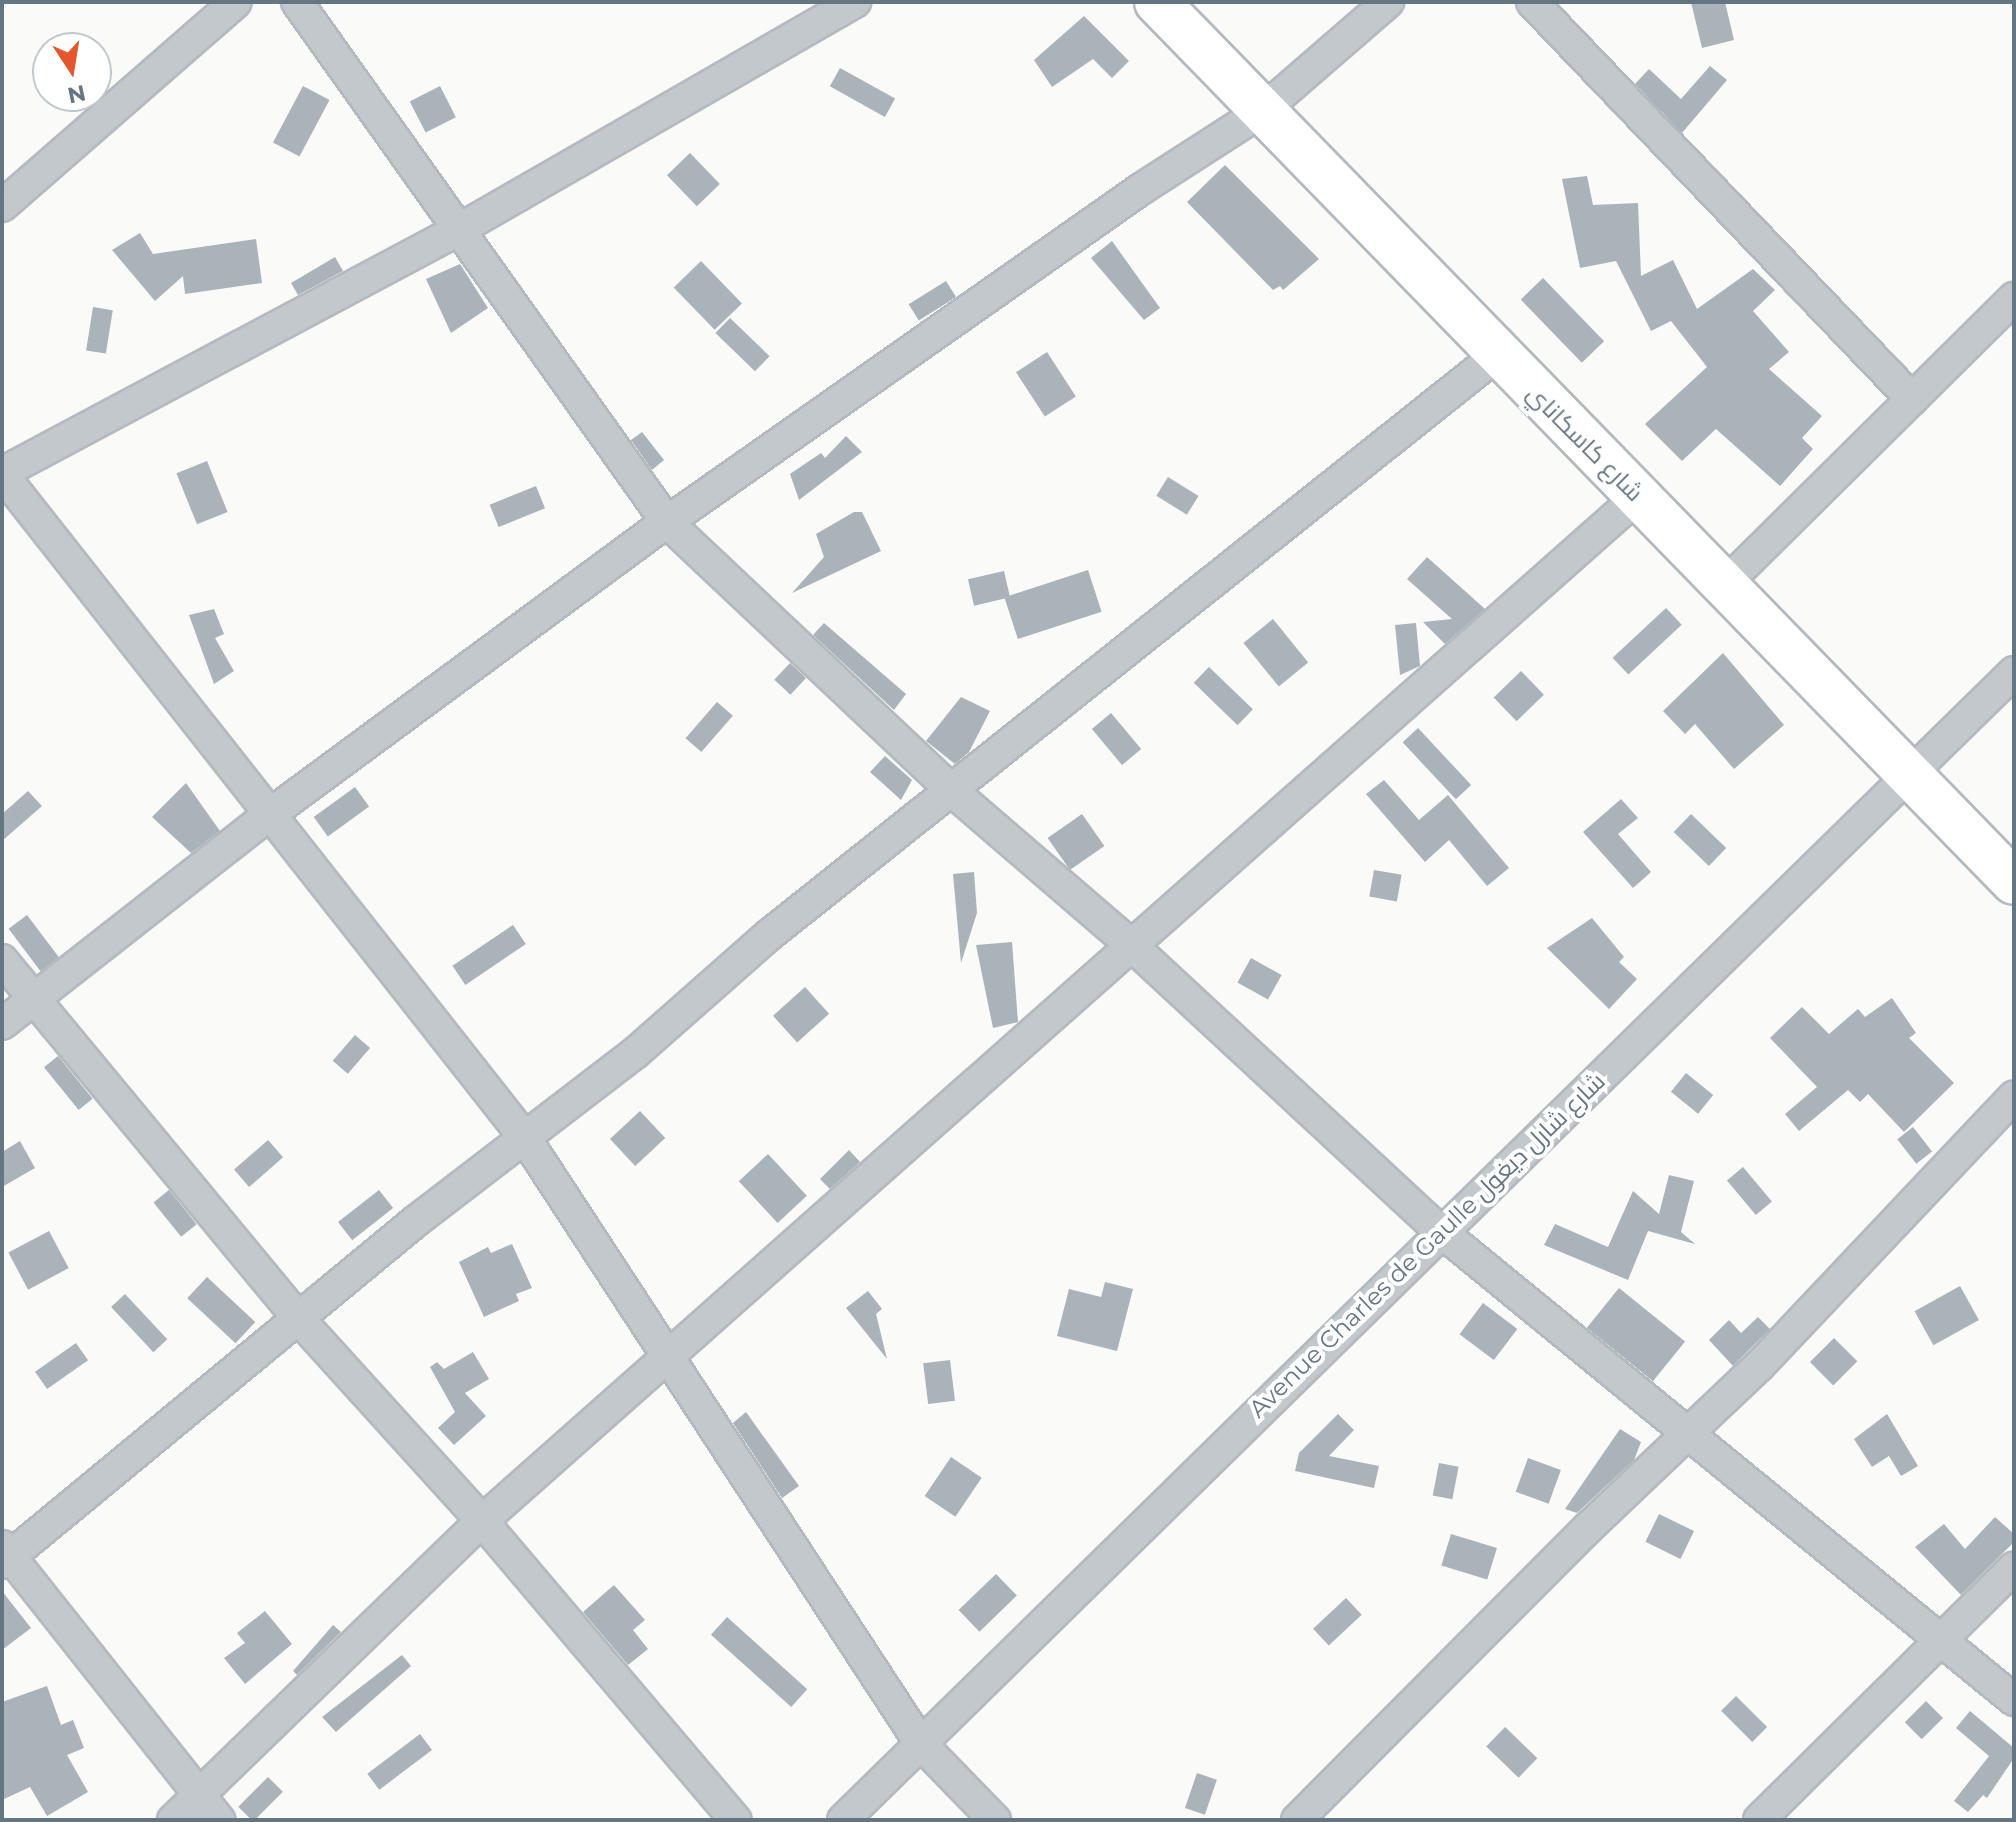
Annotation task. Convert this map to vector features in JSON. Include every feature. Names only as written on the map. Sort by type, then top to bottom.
[{"type":"street","points":[[2,206],[236,2]]},
{"type":"street","points":[[297,2],[667,522],[952,791],[1129,943],[1439,1230],[2014,1700]]},
{"type":"street","points":[[855,2],[460,229],[2,473],[525,1138],[921,1744],[995,1820]]},
{"type":"street","name":"شارع كاسكاناي","points":[[1157,2],[1497,355],[1727,582],[2014,882]]},
{"type":"street","points":[[2,1024],[269,815],[667,522],[1128,198],[1262,111],[1388,2]]},
{"type":"street","points":[[1532,2],[1912,399]]},
{"type":"street","points":[[1727,582],[1912,399],[2007,318]]},
{"type":"street","points":[[219,1820],[5,1555],[1497,355]]},
{"type":"street","points":[[173,1820],[482,1521],[668,1353],[1639,496]]},
{"type":"street","name":"Avenue Charles de Gaulle شارع شارل ديغول","points":[[843,1820],[1439,1230],[2014,672]]},
{"type":"street","points":[[2,960],[298,1318],[482,1521],[736,1820]]},
{"type":"street","points":[[1297,1820],[1868,1255],[2014,1096]]},
{"type":"street","points":[[1759,1820],[2014,1568]]},
{"type":"building","points":[[1691,2],[1725,2],[1734,40],[1702,48]]},
{"type":"building","points":[[1084,16],[1129,61],[1112,78],[1093,59],[1052,87],[1034,60]]},
{"type":"building","points":[[1710,66],[1727,80],[1682,133],[1635,84],[1649,69],[1681,99]]},
{"type":"building","points":[[840,68],[895,99],[885,117],[830,86]]},
{"type":"building","points":[[303,86],[329,100],[299,157],[273,143]]},
{"type":"building","points":[[440,86],[456,117],[426,133],[410,101]]},
{"type":"building","points":[[690,153],[720,184],[697,206],[667,175]]},
{"type":"building","points":[[1225,165],[1319,259],[1283,290],[1280,286],[1273,290],[1187,202]]},
{"type":"building","points":[[1587,176],[1593,205],[1638,203],[1641,276],[1673,260],[1697,309],[1753,269],[1775,290],[1753,311],[1789,352],[1769,369],[1822,416],[1802,438],[1813,449],[1780,486],[1716,429],[1682,461],[1645,424],[1707,367],[1671,321],[1651,331],[1616,261],[1580,268],[1562,179]]},
{"type":"building","points":[[140,233],[153,254],[256,239],[262,283],[185,294],[183,276],[155,301],[112,250]]},
{"type":"building","points":[[1112,241],[1160,308],[1144,320],[1091,258]]},
{"type":"building","points":[[335,257],[343,271],[298,295],[291,283]]},
{"type":"building","points":[[701,261],[742,303],[715,330],[674,287]]},
{"type":"building","points":[[460,264],[488,308],[451,333],[426,279]]},
{"type":"building","points":[[1543,278],[1604,341],[1582,363],[1521,300]]},
{"type":"building","points":[[946,281],[956,297],[919,320],[909,304]]},
{"type":"building","points":[[93,307],[113,310],[106,354],[86,350]]},
{"type":"building","points":[[730,318],[770,356],[755,371],[715,333]]},
{"type":"building","points":[[1047,352],[1076,396],[1045,417],[1016,372]]},
{"type":"building","points":[[642,432],[664,460],[652,470],[631,440]]},
{"type":"building","points":[[846,436],[862,452],[799,500],[790,474],[821,453],[825,458]]},
{"type":"building","points":[[207,461],[228,512],[197,524],[176,473]]},
{"type":"building","points":[[1168,477],[1199,496],[1187,515],[1156,496]]},
{"type":"building","points":[[536,486],[545,508],[499,527],[490,505]]},
{"type":"building","points":[[854,512],[862,512],[881,551],[792,593],[824,557],[816,534]]},
{"type":"building","points":[[1427,557],[1485,609],[1445,644],[1423,622],[1452,619],[1407,579]]},
{"type":"building","points":[[1088,570],[1102,612],[1018,639],[1004,597]]},
{"type":"building","points":[[1004,571],[1010,597],[974,606],[968,579]]},
{"type":"building","points":[[1666,608],[1682,625],[1628,675],[1613,658]]},
{"type":"building","points":[[214,609],[224,634],[215,638],[234,671],[214,684],[189,615]]},
{"type":"building","points":[[1273,619],[1308,663],[1279,686],[1243,643]]},
{"type":"building","points":[[824,623],[906,694],[894,710],[813,635]]},
{"type":"building","points":[[1416,623],[1420,666],[1400,675],[1395,625]]},
{"type":"building","points":[[1723,653],[1784,725],[1734,769],[1695,724],[1685,734],[1663,711]]},
{"type":"building","points":[[790,663],[806,678],[790,695],[774,680]]},
{"type":"building","points":[[1209,667],[1253,709],[1238,725],[1194,683]]},
{"type":"building","points":[[1521,671],[1544,695],[1517,721],[1494,697]]},
{"type":"building","points":[[961,697],[990,711],[969,752],[955,764],[926,741]]},
{"type":"building","points":[[717,702],[733,716],[701,752],[686,738]]},
{"type":"building","points":[[1111,713],[1141,749],[1122,765],[1092,729]]},
{"type":"building","points":[[1418,728],[1471,785],[1456,799],[1403,742]]},
{"type":"building","points":[[885,756],[912,780],[901,800],[870,772]]},
{"type":"building","points":[[1384,780],[1419,820],[1448,795],[1509,868],[1487,886],[1449,840],[1425,862],[1366,794]]},
{"type":"building","points":[[186,783],[220,831],[191,853],[152,817]]},
{"type":"building","points":[[355,787],[369,806],[328,836],[314,817]]},
{"type":"building","points":[[28,791],[42,806],[2,841],[2,814]]},
{"type":"building","points":[[1621,799],[1638,818],[1618,834],[1651,872],[1633,888],[1583,832]]},
{"type":"building","points":[[1082,814],[1104,846],[1070,870],[1048,838]]},
{"type":"building","points":[[1691,814],[1726,848],[1709,866],[1674,832]]},
{"type":"building","points":[[1374,870],[1402,875],[1397,901],[1369,897]]},
{"type":"building","points":[[974,872],[977,913],[961,963],[953,874]]},
{"type":"building","points":[[27,915],[59,957],[41,971],[9,929]]},
{"type":"building","points":[[1592,918],[1624,957],[1619,962],[1637,979],[1609,1009],[1547,948]]},
{"type":"building","points":[[513,925],[526,944],[465,985],[452,966]]},
{"type":"building","points":[[1012,942],[1018,1022],[993,1028],[976,945]]},
{"type":"building","points":[[1251,958],[1282,975],[1268,999],[1237,982]]},
{"type":"building","points":[[805,987],[829,1014],[797,1043],[773,1016]]},
{"type":"building","points":[[1892,998],[1916,1033],[1909,1038],[1954,1083],[1904,1132],[1868,1094],[1860,1102],[1848,1090],[1799,1131],[1785,1114],[1817,1087],[1770,1038],[1802,1007],[1829,1034],[1858,1009],[1865,1017]]},
{"type":"building","points":[[355,1035],[370,1048],[348,1074],[333,1061]]},
{"type":"building","points":[[58,1056],[93,1099],[79,1110],[44,1067]]},
{"type":"building","points":[[1686,1073],[1713,1095],[1698,1114],[1671,1092]]},
{"type":"building","points":[[640,1111],[665,1138],[635,1166],[610,1139]]},
{"type":"building","points":[[1913,1127],[1932,1151],[1916,1164],[1897,1139]]},
{"type":"building","points":[[268,1140],[283,1157],[249,1187],[234,1170]]},
{"type":"building","points":[[20,1141],[35,1168],[2,1187],[2,1152]]},
{"type":"building","points":[[849,1150],[860,1162],[830,1189],[820,1179]]},
{"type":"building","points":[[768,1154],[807,1196],[778,1223],[739,1181]]},
{"type":"building","points":[[1743,1167],[1772,1201],[1756,1215],[1727,1180]]},
{"type":"building","points":[[1669,1175],[1694,1181],[1681,1232],[1695,1244],[1648,1231],[1628,1280],[1544,1245],[1555,1224],[1608,1247],[1633,1191],[1659,1214]]},
{"type":"building","points":[[169,1190],[197,1224],[181,1237],[153,1203]]},
{"type":"building","points":[[379,1190],[393,1208],[352,1240],[338,1222]]},
{"type":"building","points":[[49,1231],[69,1268],[28,1290],[8,1253]]},
{"type":"building","points":[[512,1244],[532,1288],[516,1294],[519,1301],[484,1317],[459,1262],[488,1247],[491,1253]]},
{"type":"building","points":[[207,1277],[255,1322],[235,1343],[187,1298]]},
{"type":"building","points":[[1105,1282],[1133,1289],[1117,1351],[1057,1336],[1069,1289],[1101,1297]]},
{"type":"building","points":[[1960,1286],[1979,1320],[1933,1345],[1915,1311]]},
{"type":"building","points":[[1619,1288],[1685,1341],[1653,1381],[1587,1328]]},
{"type":"building","points":[[868,1291],[882,1309],[876,1314],[887,1359],[846,1308]]},
{"type":"building","points":[[125,1294],[167,1339],[153,1352],[111,1307]]},
{"type":"building","points":[[1483,1303],[1517,1329],[1494,1360],[1460,1334]]},
{"type":"building","points":[[1758,1317],[1770,1329],[1733,1366],[1709,1340],[1729,1320],[1741,1333]]},
{"type":"building","points":[[1834,1338],[1857,1361],[1833,1385],[1810,1362]]},
{"type":"building","points":[[76,1343],[88,1360],[47,1389],[35,1372]]},
{"type":"building","points":[[473,1352],[489,1379],[465,1393],[486,1416],[454,1445],[438,1428],[455,1412],[430,1367],[437,1362],[444,1369]]},
{"type":"building","points":[[950,1360],[955,1401],[928,1404],[923,1363]]},
{"type":"building","points":[[746,1412],[799,1486],[782,1498],[733,1423]]},
{"type":"building","points":[[1338,1414],[1354,1430],[1329,1456],[1379,1466],[1374,1488],[1295,1471],[1299,1453]]},
{"type":"building","points":[[1887,1414],[1918,1466],[1901,1476],[1889,1456],[1872,1467],[1854,1439]]},
{"type":"building","points":[[1620,1429],[1641,1442],[1634,1460],[1577,1513],[1565,1509]]},
{"type":"building","points":[[951,1457],[982,1478],[955,1517],[925,1496]]},
{"type":"building","points":[[1528,1458],[1561,1470],[1549,1504],[1516,1492]]},
{"type":"building","points":[[1439,1463],[1459,1467],[1452,1499],[1433,1495]]},
{"type":"building","points":[[1659,1514],[1694,1531],[1680,1559],[1645,1542]]},
{"type":"building","points":[[1995,1517],[2014,1534],[2014,1542],[1961,1595],[1915,1547],[1944,1524],[1965,1549]]},
{"type":"building","points":[[1451,1534],[1497,1548],[1487,1580],[1441,1566]]},
{"type":"building","points":[[996,1574],[1017,1596],[979,1632],[959,1610]]},
{"type":"building","points":[[614,1585],[645,1620],[633,1630],[648,1649],[628,1665],[583,1612]]},
{"type":"building","points":[[2,1591],[31,1628],[2,1650]]},
{"type":"building","points":[[1346,1598],[1362,1615],[1329,1646],[1313,1629]]},
{"type":"building","points":[[265,1611],[292,1644],[245,1684],[224,1658],[245,1643],[237,1633]]},
{"type":"building","points":[[727,1617],[807,1689],[791,1707],[711,1635]]},
{"type":"building","points":[[333,1625],[341,1632],[297,1675],[293,1671]]},
{"type":"building","points":[[402,1655],[411,1666],[336,1732],[322,1717]]},
{"type":"building","points":[[47,1686],[61,1725],[73,1720],[84,1748],[67,1755],[88,1792],[47,1816],[30,1787],[2,1800],[2,1702]]},
{"type":"building","points":[[1736,1696],[1767,1727],[1752,1742],[1721,1711]]},
{"type":"building","points":[[1926,1701],[1943,1718],[1922,1739],[1905,1722]]},
{"type":"building","points":[[1970,1711],[2014,1748],[2014,1758],[1987,1798],[1983,1795],[1968,1812],[1954,1801],[1989,1756],[1956,1728]]},
{"type":"building","points":[[1505,1727],[1537,1758],[1519,1778],[1486,1746]]},
{"type":"building","points":[[420,1734],[432,1750],[379,1790],[367,1774]]},
{"type":"building","points":[[1197,1773],[1217,1780],[1205,1815],[1185,1808]]},
{"type":"building","points":[[268,1777],[283,1792],[255,1820],[238,1807]]}]
